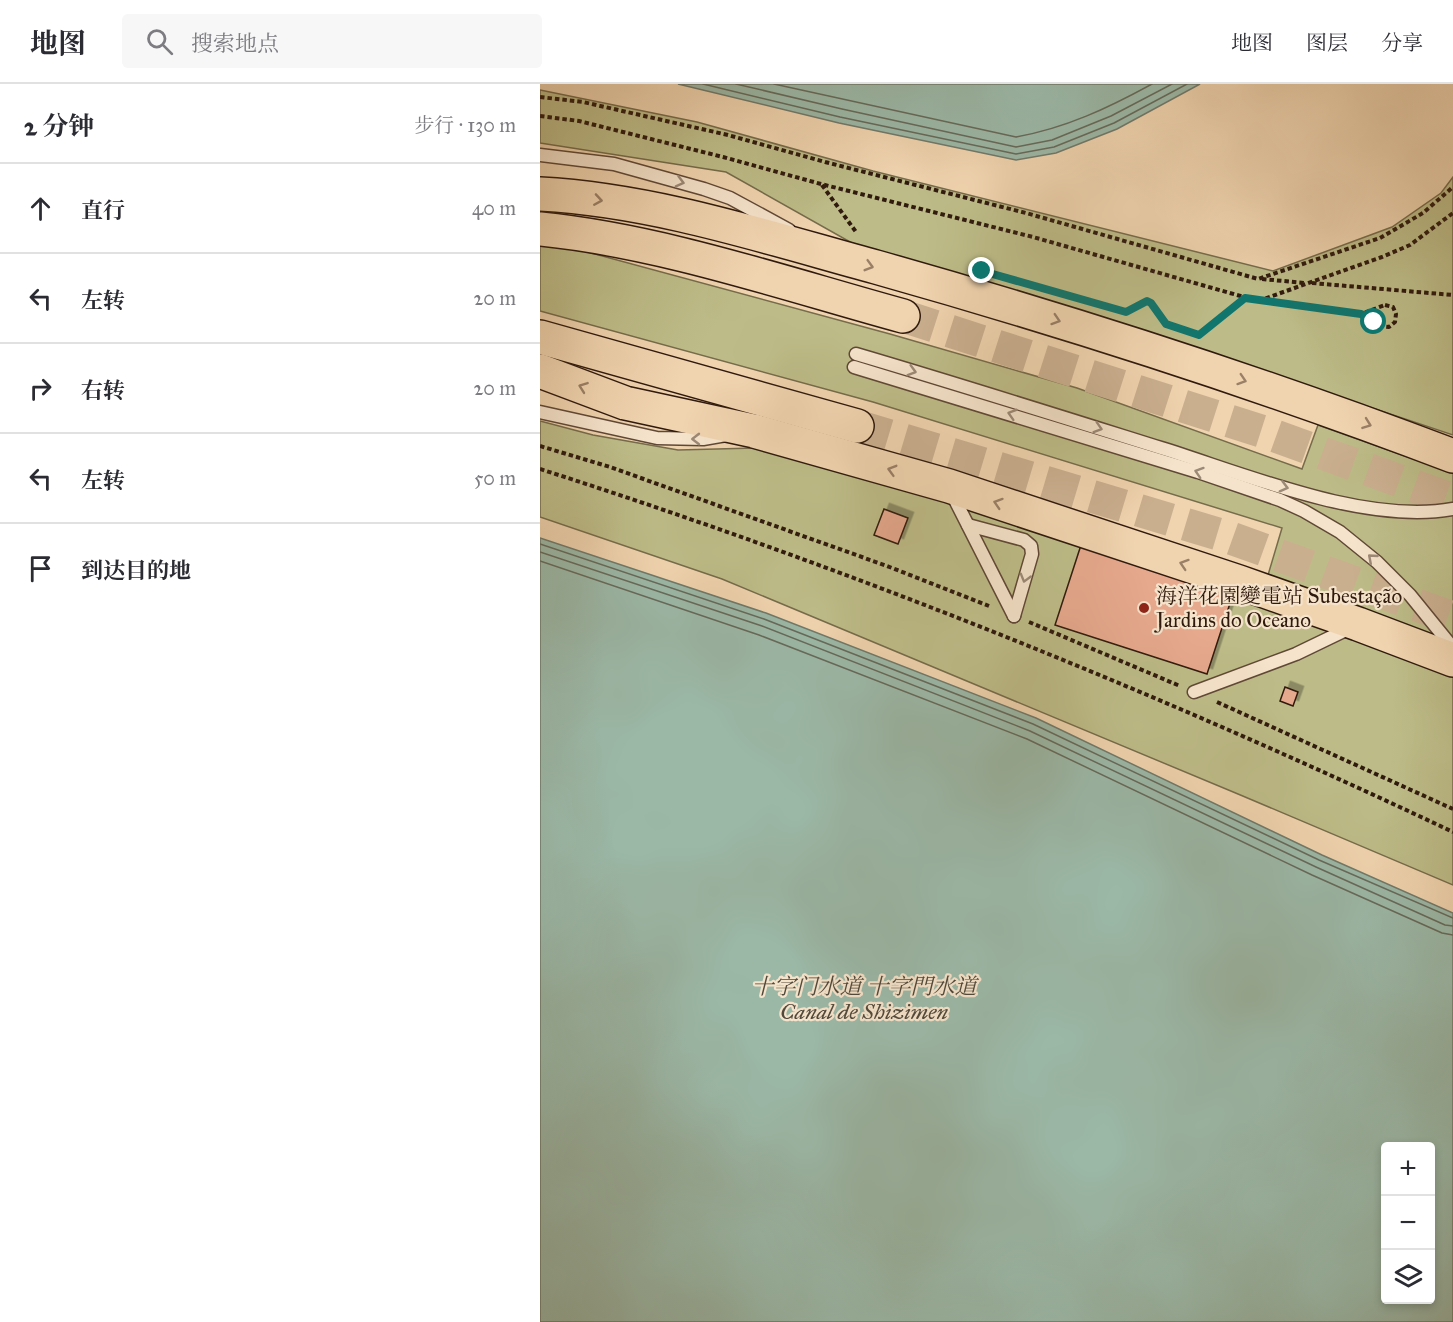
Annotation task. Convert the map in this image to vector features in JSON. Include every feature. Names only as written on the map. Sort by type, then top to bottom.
[{"type":"main road","points":[[540,194],[571,196],[677,213],[1005,304],[1312,403],[1451,455]]},
{"type":"main road","points":[[540,229],[636,245],[746,272],[903,316]]},
{"type":"main road","points":[[540,337],[857,426]]},
{"type":"main road","points":[[540,371],[626,403],[753,431],[949,486],[1239,582],[1453,660]]},
{"type":"lane","points":[[540,155],[614,165],[713,192],[758,212],[833,255]]},
{"type":"lane","points":[[540,236],[637,253],[717,276]]},
{"type":"lane","points":[[1453,509],[1398,511],[1367,508],[1331,500],[1272,484],[978,390],[855,361],[973,402],[1198,472],[1280,500],[1304,511],[1340,532],[1377,562],[1410,595],[1453,648]]},
{"type":"lane","points":[[540,412],[657,438],[704,439],[753,431]]},
{"type":"lane","points":[[949,486],[968,525],[1014,616],[1032,554],[1030,546],[1024,540],[968,525]]},
{"type":"lane","points":[[1194,692],[1296,654],[1358,624]]},
{"type":"path","points":[[540,97],[584,102],[728,135],[1026,213],[1258,279],[1453,295]]},
{"type":"path","points":[[540,116],[579,121],[1033,237],[1245,298],[1361,314],[1380,326],[1389,327],[1396,318],[1393,307],[1385,305],[1361,314]]},
{"type":"path","points":[[822,184],[860,237]]},
{"type":"path","points":[[1258,279],[1380,237],[1423,213],[1453,187]]},
{"type":"path","points":[[1258,301],[1410,245],[1453,213]]},
{"type":"path","points":[[1188,332],[1199,335],[1245,298]]},
{"type":"path","points":[[1126,312],[1147,301],[1151,303],[1166,324],[1177,328]]},
{"type":"path","points":[[540,469],[878,586],[1185,710],[1453,832]]},
{"type":"shaded area","points":[[540,90],[697,122],[873,171],[1273,271],[1392,227],[1441,193],[1453,177],[1453,435],[1223,358],[859,247],[726,172],[540,143]]},
{"type":"shaded area","points":[[540,243],[558,244],[890,334],[1077,388],[1302,469],[1318,425],[1453,473],[1453,645],[1268,575],[1282,528],[873,402],[540,311]]},
{"type":"shaded area","points":[[540,421],[593,435],[678,450],[755,448],[939,498],[1368,640],[1453,674],[1453,885],[722,579],[540,517]]},
{"type":"water","points":[[678,84],[1200,84],[1117,129],[1056,153],[1016,160],[839,123]]},
{"type":"water","name":"十字门水道 十字門水道 Canal de Shizimen","points":[[540,538],[766,613],[1036,718],[1322,855],[1453,913],[1453,1322],[540,1322]]},
{"type":"building","points":[[884,509],[908,518],[898,544],[874,535]]},
{"type":"building","name":"海洋花園變電站 Subestação Jardins do Oceano","points":[[1082,542],[1234,591],[1207,674],[1055,625]]},
{"type":"building","points":[[1285,687],[1298,692],[1293,706],[1280,701]]},
{"type":"tunnel","points":[[903,316],[1264,432],[1453,500]]},
{"type":"tunnel","points":[[857,426],[1228,537],[1453,618]]},
{"type":"place","name":"海洋花園變電站 Subestação Jardins do Oceano","points":[[1144,608]]},
{"type":"route","points":[[982,271],[1126,312],[1147,301],[1151,303],[1166,324],[1199,335],[1245,298],[1361,314],[1374,322]]}]
